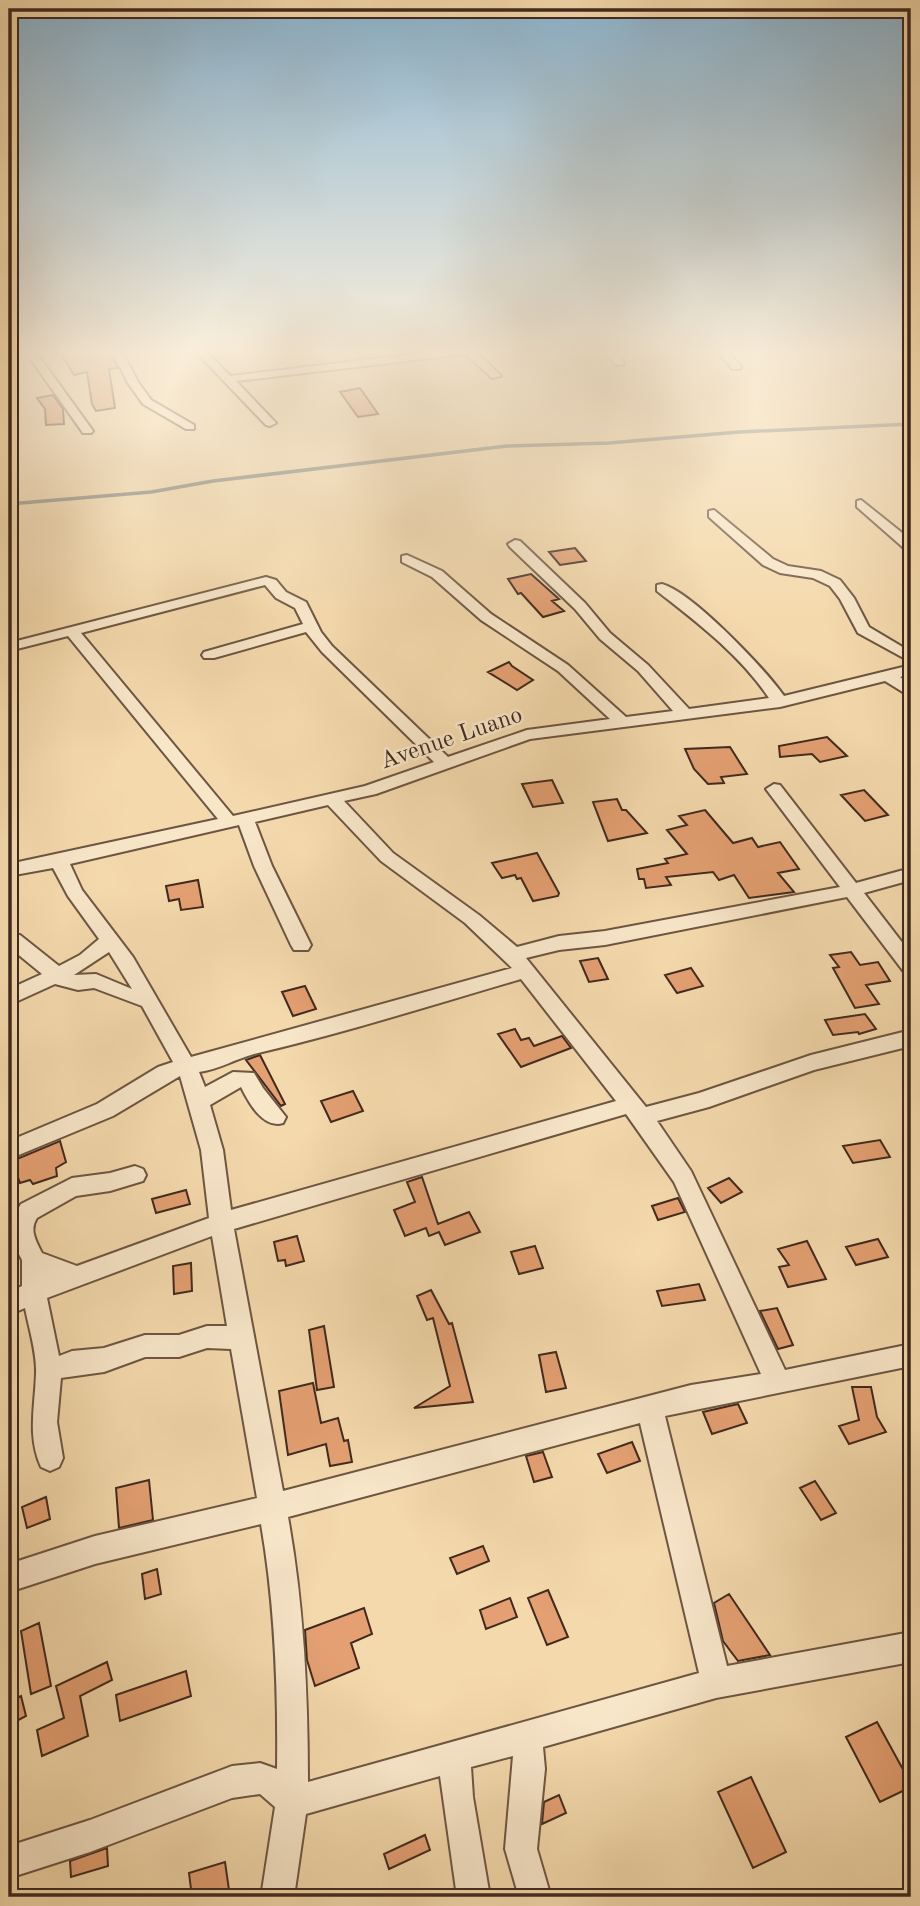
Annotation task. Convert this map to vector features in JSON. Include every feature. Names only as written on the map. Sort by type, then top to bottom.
[{"type":"street","points":[[861,504],[911,547]]},
{"type":"street","points":[[714,514],[768,562],[785,570],[816,574],[835,583],[847,598],[863,630],[911,658]]},
{"type":"street","points":[[515,544],[580,606],[606,636],[643,668],[686,715]]},
{"type":"street","points":[[407,559],[437,573],[486,617],[563,668],[599,698],[622,722]]},
{"type":"street","points":[[9,647],[261,581],[271,583],[281,595],[301,605],[327,649],[444,763]]},
{"type":"street","points":[[662,588],[748,663],[780,702]]},
{"type":"street","points":[[209,655],[311,626]]},
{"type":"street","points":[[71,630],[237,821],[263,866],[301,945]]},
{"type":"street","name":"Avenue Luano","points":[[9,870],[333,800],[370,790],[527,735],[780,702],[890,677],[911,669]]},
{"type":"street","points":[[890,677],[911,692]]},
{"type":"street","points":[[774,789],[911,967]]},
{"type":"street","points":[[333,800],[387,857],[472,919],[519,963],[659,1140],[683,1177],[778,1383]]},
{"type":"street","points":[[59,861],[74,892],[150,1001],[185,1066],[212,1150],[221,1223],[287,1608],[293,1698],[292,1802],[278,1897]]},
{"type":"street","points":[[9,1150],[105,1110],[165,1073],[185,1066],[208,1063],[236,1051],[312,1033],[519,963],[559,943],[605,938],[853,889],[911,874]]},
{"type":"street","points":[[13,940],[56,974],[71,982],[96,981],[127,995],[150,1001]]},
{"type":"street","points":[[9,998],[56,974],[78,967],[110,940]]},
{"type":"street","points":[[9,1304],[34,1292],[221,1223],[635,1111],[701,1101],[811,1063],[911,1038]]},
{"type":"street","points":[[198,1102],[218,1088],[240,1078],[247,1079],[255,1094],[275,1118]]},
{"type":"street","points":[[50,1458],[44,1422],[49,1371],[34,1292],[34,1260],[26,1246],[22,1222],[29,1211],[72,1187],[110,1182],[135,1175]]},
{"type":"street","points":[[34,1260],[77,1276]]},
{"type":"street","points":[[49,1371],[72,1363],[104,1360],[145,1346],[179,1346],[207,1336],[240,1338]]},
{"type":"street","points":[[9,1578],[95,1550],[271,1507],[691,1397],[778,1383],[911,1355]]},
{"type":"street","points":[[650,1408],[716,1683]]},
{"type":"street","points":[[292,1802],[716,1683],[911,1647]]},
{"type":"street","points":[[527,1735],[529,1777],[521,1849],[535,1897]]},
{"type":"street","points":[[455,1756],[457,1797],[474,1897]]},
{"type":"street","points":[[12,1855],[90,1836],[232,1782],[255,1777],[270,1780],[292,1802]]},
{"type":"building","points":[[575,548],[586,561],[560,565],[549,552]]},
{"type":"building","points":[[531,574],[559,599],[552,601],[564,611],[543,617],[521,593],[518,594],[508,579]]},
{"type":"building","points":[[509,662],[533,680],[517,690],[488,672]]},
{"type":"building","points":[[827,737],[847,756],[820,762],[812,754],[780,757],[779,746]]},
{"type":"building","points":[[730,747],[747,774],[721,777],[724,783],[708,784],[694,769],[685,749]]},
{"type":"building","points":[[552,780],[563,803],[533,807],[522,784]]},
{"type":"building","points":[[864,790],[888,815],[865,821],[841,795]]},
{"type":"building","points":[[617,799],[622,810],[626,810],[647,833],[608,841],[593,802]]},
{"type":"building","points":[[705,810],[733,843],[752,838],[758,847],[780,842],[799,869],[778,873],[794,892],[749,898],[734,875],[719,880],[713,872],[666,877],[671,885],[646,888],[644,879],[639,879],[637,869],[668,863],[665,859],[687,854],[667,830],[687,825],[679,816]]},
{"type":"building","points":[[537,853],[559,893],[558,896],[533,901],[521,878],[517,879],[515,875],[502,878],[492,863]]},
{"type":"building","points":[[198,880],[203,907],[181,910],[179,899],[169,901],[166,886]]},
{"type":"building","points":[[851,952],[860,965],[878,962],[890,981],[866,985],[879,1004],[855,1008],[833,968],[839,967],[830,955]]},
{"type":"building","points":[[598,958],[608,979],[589,982],[580,961]]},
{"type":"building","points":[[691,968],[703,986],[677,993],[665,975]]},
{"type":"building","points":[[305,986],[316,1009],[293,1016],[282,992]]},
{"type":"building","points":[[865,1014],[876,1029],[859,1034],[833,1035],[825,1020]]},
{"type":"building","points":[[515,1029],[521,1040],[529,1038],[534,1046],[562,1036],[571,1048],[521,1067],[498,1034]]},
{"type":"building","points":[[260,1055],[285,1104],[281,1106],[246,1060]]},
{"type":"building","points":[[353,1091],[363,1111],[331,1122],[321,1101]]},
{"type":"building","points":[[880,1140],[890,1157],[853,1163],[843,1146]]},
{"type":"building","points":[[60,1141],[66,1162],[56,1168],[57,1176],[33,1184],[30,1180],[20,1183],[12,1161]]},
{"type":"building","points":[[422,1177],[438,1224],[469,1212],[480,1232],[445,1245],[439,1232],[429,1236],[426,1228],[405,1236],[394,1210],[415,1202],[407,1182]]},
{"type":"building","points":[[729,1178],[742,1192],[721,1203],[708,1188]]},
{"type":"building","points":[[186,1190],[190,1204],[156,1213],[152,1199]]},
{"type":"building","points":[[678,1198],[685,1212],[658,1220],[652,1206]]},
{"type":"building","points":[[297,1236],[304,1261],[286,1266],[285,1260],[278,1261],[274,1242]]},
{"type":"building","points":[[878,1239],[888,1257],[856,1265],[846,1247]]},
{"type":"building","points":[[807,1241],[826,1279],[788,1287],[779,1267],[789,1265],[778,1249]]},
{"type":"building","points":[[535,1246],[543,1268],[519,1274],[511,1252]]},
{"type":"building","points":[[191,1263],[192,1291],[174,1294],[173,1266]]},
{"type":"building","points":[[699,1284],[705,1300],[662,1306],[657,1291]]},
{"type":"building","points":[[431,1290],[449,1324],[452,1323],[473,1402],[414,1408],[450,1386],[433,1318],[427,1320],[417,1296]]},
{"type":"building","points":[[777,1308],[793,1345],[778,1349],[760,1311]]},
{"type":"building","points":[[324,1326],[334,1387],[317,1390],[309,1330]]},
{"type":"building","points":[[556,1352],[566,1388],[546,1392],[539,1355]]},
{"type":"building","points":[[313,1383],[321,1423],[338,1418],[344,1441],[348,1440],[352,1462],[330,1466],[326,1444],[288,1455],[279,1391]]},
{"type":"building","points":[[852,1387],[871,1387],[877,1417],[886,1432],[849,1444],[839,1426],[859,1420]]},
{"type":"building","points":[[738,1404],[747,1423],[712,1434],[703,1412]]},
{"type":"building","points":[[632,1442],[640,1461],[607,1473],[598,1454]]},
{"type":"building","points":[[543,1452],[552,1477],[534,1482],[526,1456]]},
{"type":"building","points":[[149,1480],[153,1520],[119,1528],[116,1488]]},
{"type":"building","points":[[815,1481],[836,1513],[821,1520],[800,1488]]},
{"type":"building","points":[[46,1497],[50,1519],[27,1528],[22,1507]]},
{"type":"building","points":[[483,1546],[489,1561],[457,1574],[450,1558]]},
{"type":"building","points":[[157,1569],[161,1594],[145,1599],[142,1574]]},
{"type":"building","points":[[548,1590],[568,1637],[547,1645],[528,1598]]},
{"type":"building","points":[[729,1594],[770,1655],[738,1661],[723,1641],[714,1603]]},
{"type":"building","points":[[510,1598],[517,1617],[486,1629],[480,1610]]},
{"type":"building","points":[[364,1608],[372,1634],[351,1643],[359,1668],[315,1686],[307,1660],[305,1630]]},
{"type":"building","points":[[39,1623],[51,1686],[31,1694],[21,1631]]},
{"type":"building","points":[[107,1662],[112,1680],[80,1696],[88,1736],[42,1756],[37,1730],[64,1718],[56,1686]]},
{"type":"building","points":[[186,1671],[191,1696],[120,1721],[116,1695]]},
{"type":"building","points":[[21,1696],[26,1716],[9,1725],[9,1702]]},
{"type":"building","points":[[877,1722],[911,1784],[911,1787],[880,1802],[846,1737]]},
{"type":"building","points":[[751,1777],[786,1852],[753,1868],[718,1792]]},
{"type":"building","points":[[559,1795],[566,1813],[542,1824],[544,1802]]},
{"type":"building","points":[[425,1835],[430,1850],[389,1869],[384,1854]]},
{"type":"building","points":[[107,1848],[108,1866],[71,1877],[70,1861]]},
{"type":"building","points":[[225,1862],[230,1897],[192,1897],[189,1873]]},
{"type":"waterway","points":[[9,504],[151,492],[213,481],[507,446],[645,440]]}]
